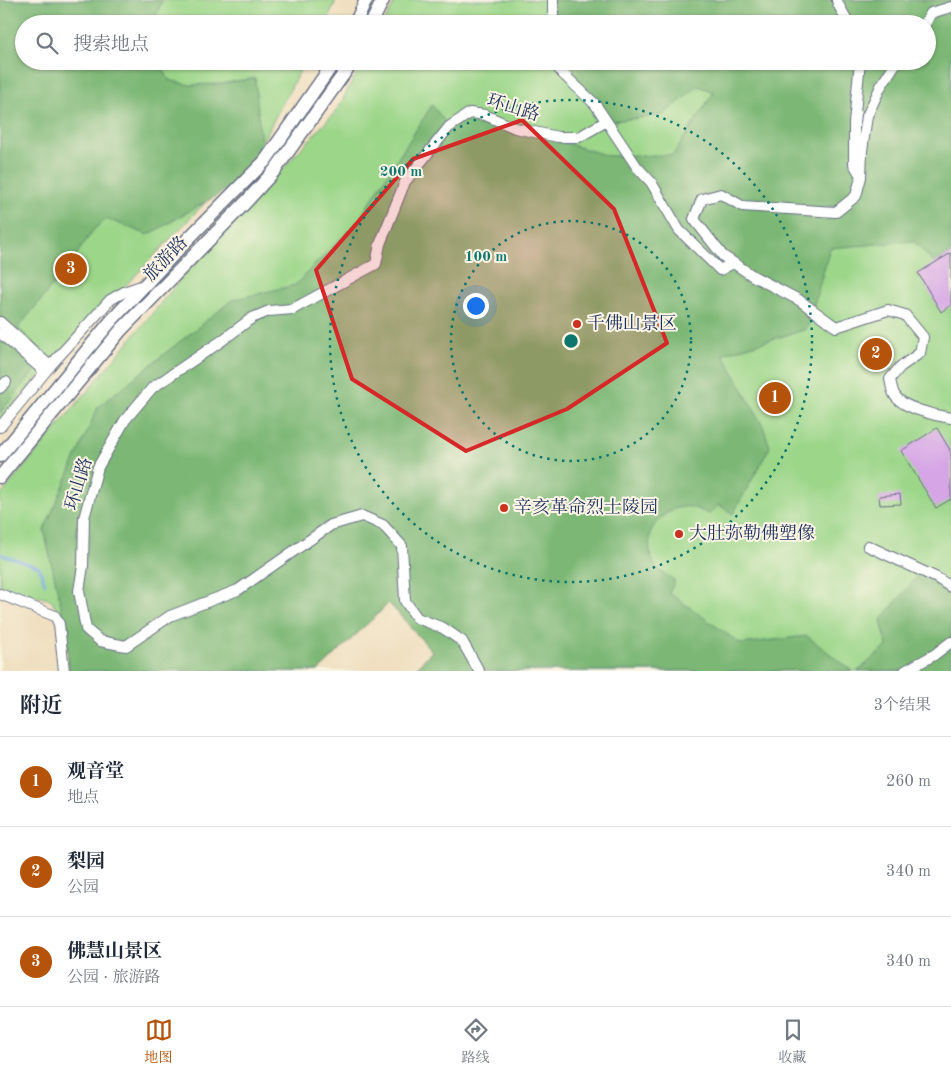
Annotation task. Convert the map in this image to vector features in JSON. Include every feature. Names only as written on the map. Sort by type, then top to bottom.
[{"type":"main road","points":[[359,15],[366,0]]},
{"type":"main road","points":[[376,15],[383,0]]},
{"type":"main road","name":"旅游路","points":[[2,448],[111,321],[186,240],[265,161],[329,70]]},
{"type":"main road","name":"旅游路","points":[[0,477],[121,330],[239,210],[275,170],[347,70]]},
{"type":"street","points":[[553,0],[553,15]]},
{"type":"street","points":[[837,0],[844,15]]},
{"type":"street","points":[[930,15],[951,7]]},
{"type":"street","points":[[560,70],[595,104],[605,122],[637,167],[652,182],[679,230],[720,270],[733,263]]},
{"type":"street","points":[[859,70],[854,123],[854,164],[861,177]]},
{"type":"street","points":[[891,70],[867,116],[862,151],[861,177],[856,196],[836,212],[742,206],[721,194],[702,199],[694,220],[723,256],[753,276],[800,300],[836,327],[888,310],[905,315],[923,337],[920,353],[900,367],[890,379],[894,396],[905,405],[941,417],[951,418]]},
{"type":"street","name":"环山路","points":[[479,671],[462,641],[443,628],[417,618],[405,601],[402,546],[383,525],[362,516],[331,525],[238,590],[170,616],[126,646],[100,641],[86,629],[78,591],[83,566],[84,518],[98,466],[125,420],[152,388],[252,318],[269,311],[293,309],[376,264],[380,244],[405,182],[449,127],[470,113],[485,115],[515,128],[558,138],[579,136],[605,122]]},
{"type":"street","points":[[0,427],[48,369],[110,300],[124,292],[144,285]]},
{"type":"street","points":[[0,322],[48,369]]},
{"type":"street","points":[[0,333],[48,369]]},
{"type":"street","points":[[868,546],[937,578],[951,587]]},
{"type":"street","points":[[0,594],[55,616],[59,624],[64,671]]},
{"type":"street","points":[[906,671],[934,655],[951,642]]},
{"type":"highlighted area","points":[[522,120],[614,209],[667,343],[567,409],[466,451],[352,379],[316,270],[413,159]]},
{"type":"green space","points":[[0,0],[336,0],[330,15],[15,15],[15,70],[300,70],[261,144],[22,394],[0,420]]},
{"type":"green space","points":[[0,0],[162,0],[156,15],[15,15],[15,70],[164,70],[169,80],[190,85],[219,84],[255,78],[261,144],[247,178],[148,235],[107,219],[94,229],[70,264],[18,328],[47,356],[0,413]]},
{"type":"green space","name":"千佛山景区","points":[[396,0],[951,0],[951,671],[414,671],[432,651],[389,603],[318,671],[69,671],[65,624],[51,600],[0,586],[0,496],[185,274],[337,110],[358,70],[936,70],[936,15],[388,15]]},
{"type":"green space","name":"千佛山景区","points":[[553,0],[951,0],[951,253],[934,263],[914,241],[830,248],[807,329],[723,354],[763,426],[770,447],[733,514],[719,505],[709,514],[696,508],[679,507],[668,512],[655,524],[650,537],[650,552],[654,564],[675,581],[669,593],[741,644],[807,636],[852,671],[414,671],[432,651],[389,603],[318,671],[69,671],[65,624],[44,530],[98,407],[232,300],[295,285],[358,221],[432,105],[449,127],[470,113],[608,156],[673,155],[714,92],[698,86],[663,115],[605,122],[561,70],[936,70],[936,15],[553,15]]},
{"type":"green space","points":[[922,571],[951,596],[951,671],[858,671],[887,646],[881,620]]},
{"type":"building","points":[[951,253],[951,305],[941,312],[918,273]]},
{"type":"building","points":[[937,428],[951,452],[951,499],[936,508],[901,451]]},
{"type":"building","points":[[900,494],[901,504],[880,505],[879,496]]},
{"type":"waterway","points":[[0,554],[39,567],[45,584]]},
{"type":"place","name":"佛慧山景区","points":[[71,269]]},
{"type":"place","name":"千佛山景区","points":[[577,324]]},
{"type":"place","name":"梨园","points":[[876,354]]},
{"type":"place","name":"观音堂","points":[[775,398]]},
{"type":"place","name":"辛亥革命烈士陵园","points":[[504,508]]},
{"type":"place","name":"大肚弥勒佛塑像","points":[[679,534]]}]
